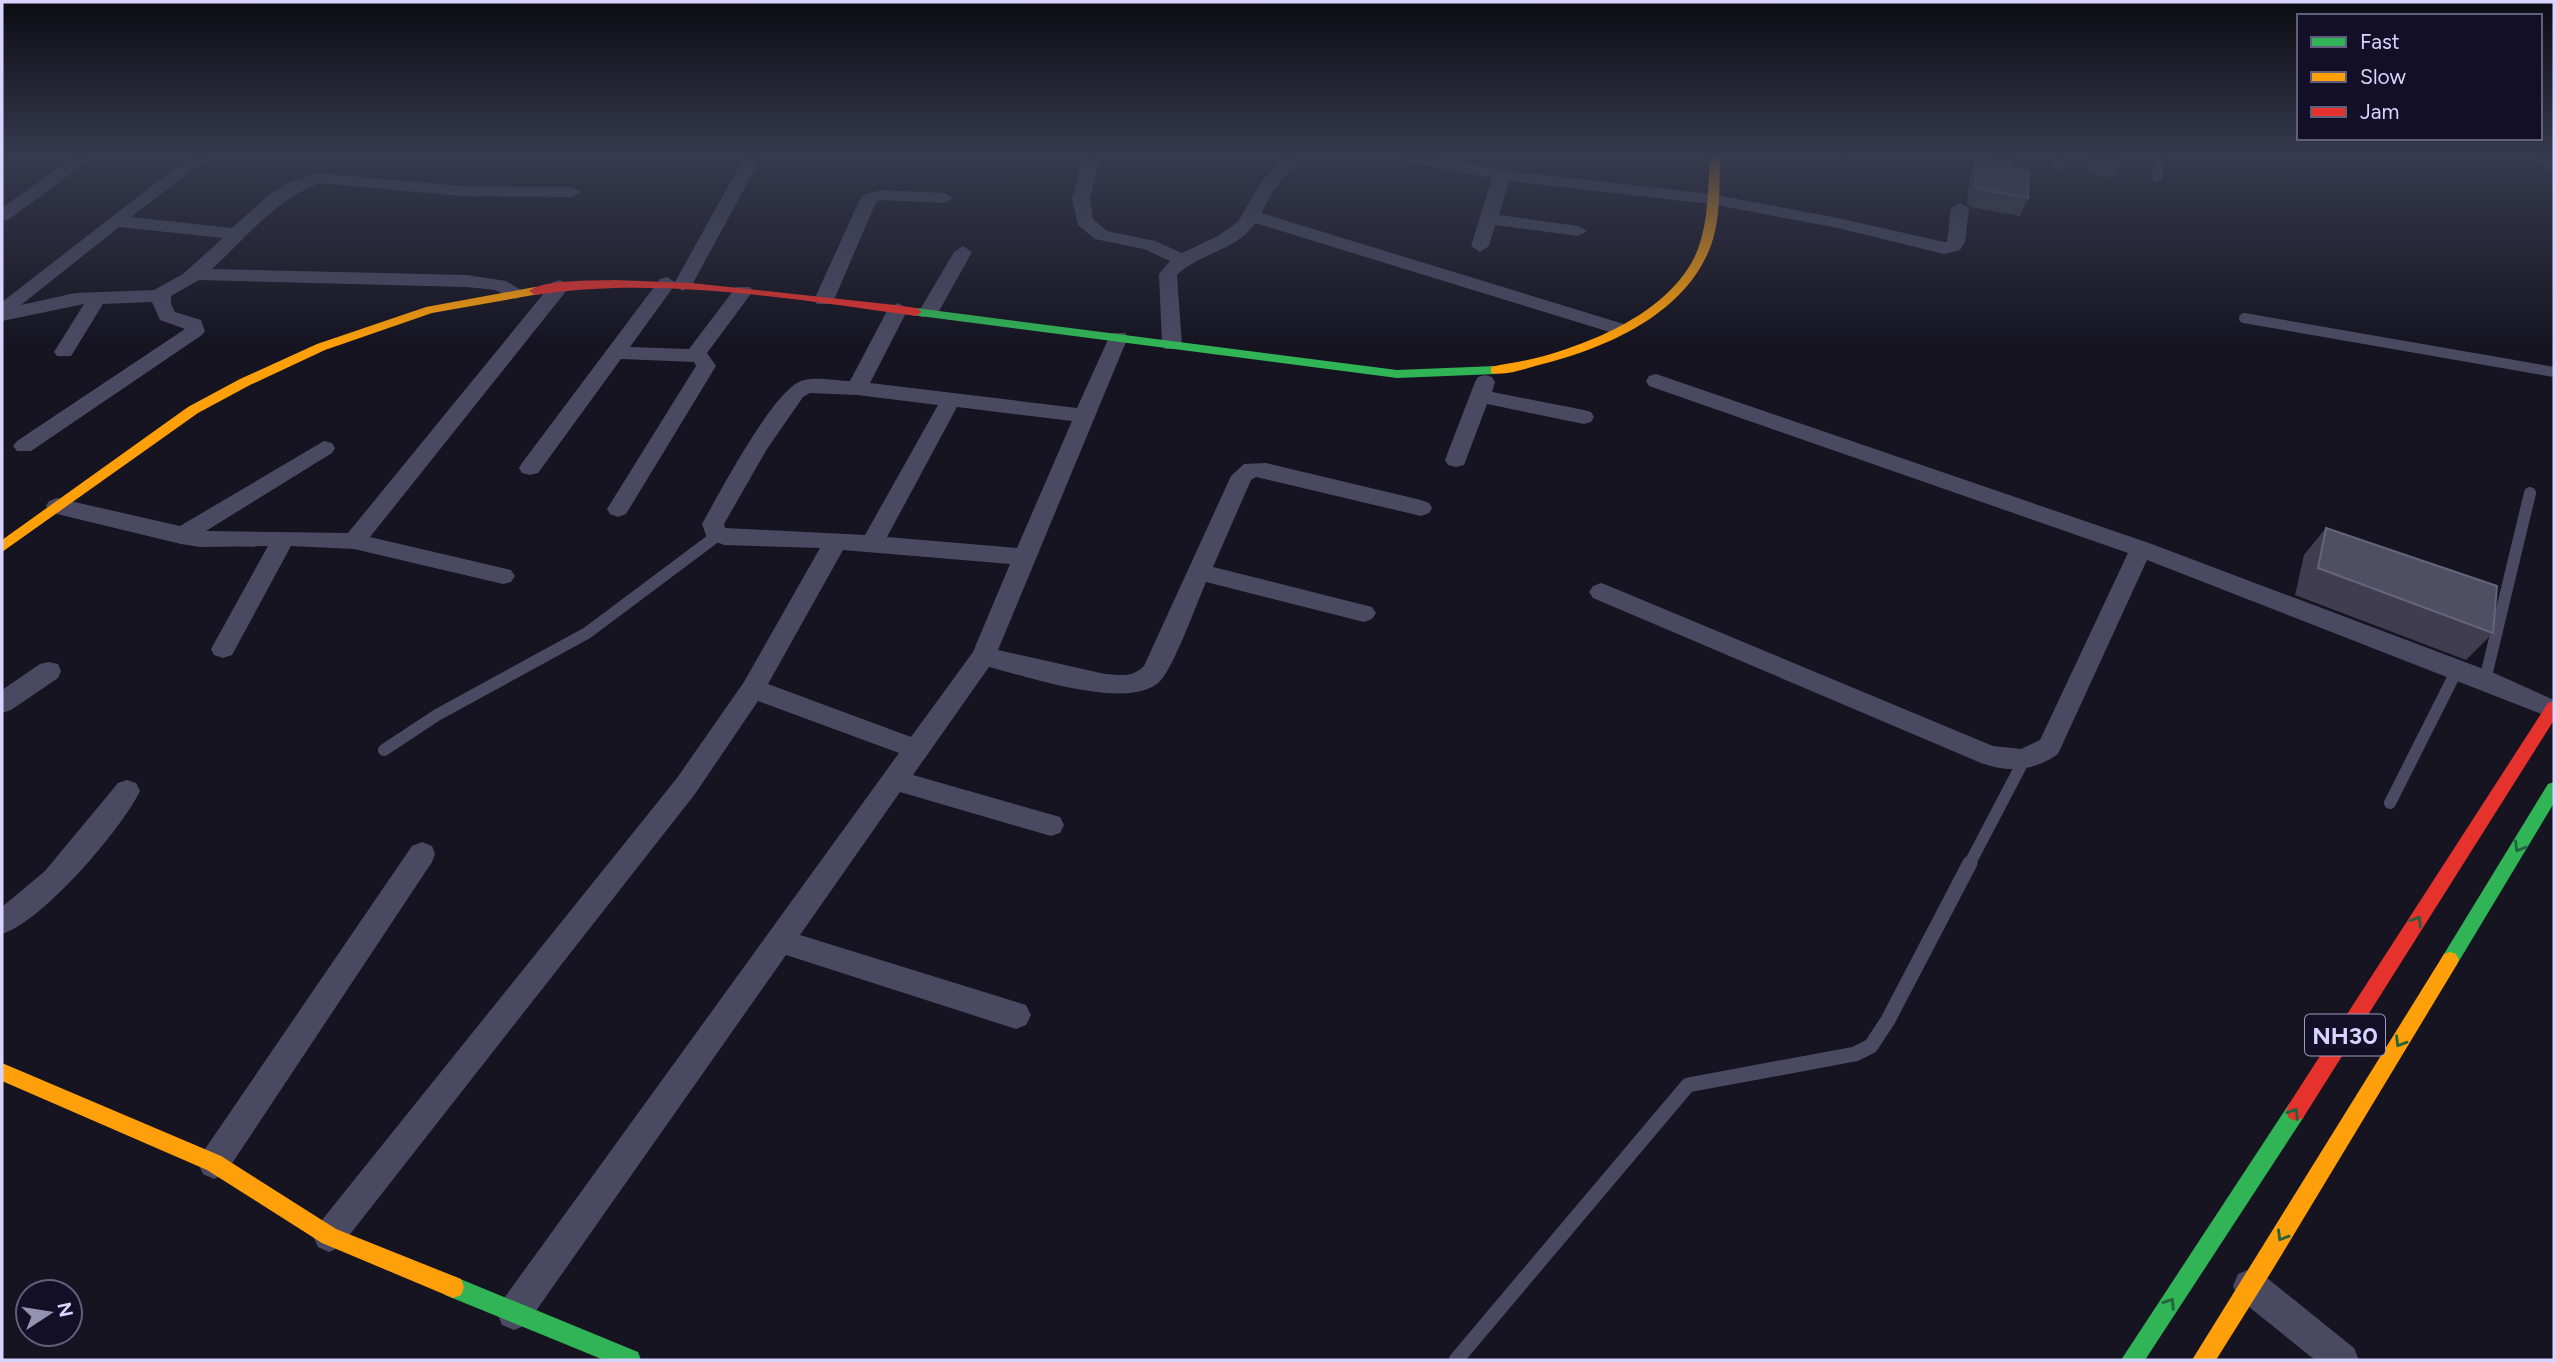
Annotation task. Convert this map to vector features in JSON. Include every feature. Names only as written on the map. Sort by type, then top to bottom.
[{"type":"main road","points":[[2,547],[193,410],[289,362],[353,335],[430,310],[516,293],[560,286],[675,284],[898,309],[1396,374],[1489,372],[1546,363],[1583,348],[1620,329],[1679,288],[1699,260],[1708,234],[1709,218]]},
{"type":"main road","name":"NH30","points":[[2133,1360],[2338,1047],[2553,708]]},
{"type":"main road","name":"NH30","points":[[2203,1360],[2553,794]]},
{"type":"main road","points":[[2,1072],[214,1163],[329,1236],[623,1359]]},
{"type":"street","points":[[2,313],[120,218]]},
{"type":"street","points":[[2,313],[97,297],[162,294],[192,274],[254,218]]},
{"type":"street","points":[[530,468],[615,353],[675,284],[715,218]]},
{"type":"street","points":[[824,300],[861,218]]},
{"type":"street","points":[[1084,218],[1101,235],[1149,245],[1182,260]]},
{"type":"street","points":[[1172,345],[1167,282],[1172,269],[1182,260],[1238,232],[1250,218]]},
{"type":"street","points":[[1256,218],[1620,329]]},
{"type":"street","points":[[1809,218],[1944,248],[1954,246],[1956,242],[1959,218]]},
{"type":"street","points":[[1479,246],[1488,219],[1578,231]]},
{"type":"street","points":[[115,221],[238,234]]},
{"type":"street","points":[[928,313],[963,252]]},
{"type":"street","points":[[192,274],[467,281],[499,285],[516,293]]},
{"type":"street","points":[[354,541],[560,286]]},
{"type":"street","points":[[695,356],[744,291]]},
{"type":"street","points":[[24,446],[195,331],[194,324],[167,316],[161,304],[162,294]]},
{"type":"street","points":[[64,352],[97,297]]},
{"type":"street","points":[[857,388],[898,309]]},
{"type":"street","points":[[514,1313],[983,656],[1118,337]]},
{"type":"street","points":[[615,353],[695,356],[702,358],[706,366],[618,509]]},
{"type":"street","points":[[1456,460],[1489,372]]},
{"type":"street","points":[[1657,381],[2141,549],[2553,708]]},
{"type":"street","points":[[1024,557],[836,541],[718,535],[713,529],[714,520],[758,446],[796,392],[810,385],[857,388],[1084,416]]},
{"type":"street","points":[[1480,396],[1584,418]]},
{"type":"street","points":[[872,544],[951,400]]},
{"type":"street","points":[[181,536],[324,448]]},
{"type":"street","points":[[983,656],[1115,684],[1138,684],[1154,672],[1242,477],[1252,469],[1266,470],[1420,508]]},
{"type":"street","points":[[57,506],[181,536],[220,540],[284,538],[354,541],[503,576]]},
{"type":"street","points":[[223,649],[284,538]]},
{"type":"street","points":[[329,1236],[677,797],[753,689],[836,541]]},
{"type":"street","points":[[1601,592],[1990,755],[2024,760],[2039,755],[2049,747],[2141,549]]},
{"type":"street","points":[[1199,572],[1364,613]]},
{"type":"street","points":[[2,703],[49,671]]},
{"type":"street","points":[[753,689],[916,749]]},
{"type":"street","points":[[894,780],[1051,825]]},
{"type":"street","points":[[2,922],[43,892],[127,791]]},
{"type":"street","points":[[214,1163],[422,854]]},
{"type":"street","points":[[780,941],[1016,1015]]},
{"type":"street","points":[[2250,1286],[2343,1360]]},
{"type":"lane","points":[[2244,318],[2554,372]]},
{"type":"lane","points":[[2485,680],[2530,493]]},
{"type":"lane","points":[[384,750],[437,715],[587,633],[718,535]]},
{"type":"lane","points":[[2390,803],[2457,670]]},
{"type":"lane","points":[[1456,1360],[1688,1085],[1855,1054],[1871,1046],[1888,1020],[2024,760]]},
{"type":"building","points":[[2326,528],[2497,586],[2493,633],[2318,568]]},
{"type":"traffic: fast","points":[[916,312],[1397,374],[1496,370]]},
{"type":"traffic: fast","points":[[2450,960],[2554,789]]},
{"type":"traffic: fast","points":[[2132,1360],[2296,1111]]},
{"type":"traffic: fast","points":[[453,1287],[630,1360]]},
{"type":"traffic: slow","points":[[1496,370],[1522,366],[1580,348],[1638,320],[1684,282],[1704,248],[1711,218]]},
{"type":"traffic: slow","points":[[2,547],[193,410],[245,382],[321,347],[430,310],[535,291]]},
{"type":"traffic: slow","points":[[2203,1360],[2266,1262],[2450,960]]},
{"type":"traffic: slow","points":[[2,1072],[214,1163],[329,1236],[453,1287]]},
{"type":"traffic: jam","points":[[535,291],[614,283],[666,285],[916,312]]},
{"type":"traffic: jam","points":[[2296,1111],[2554,707]]}]
